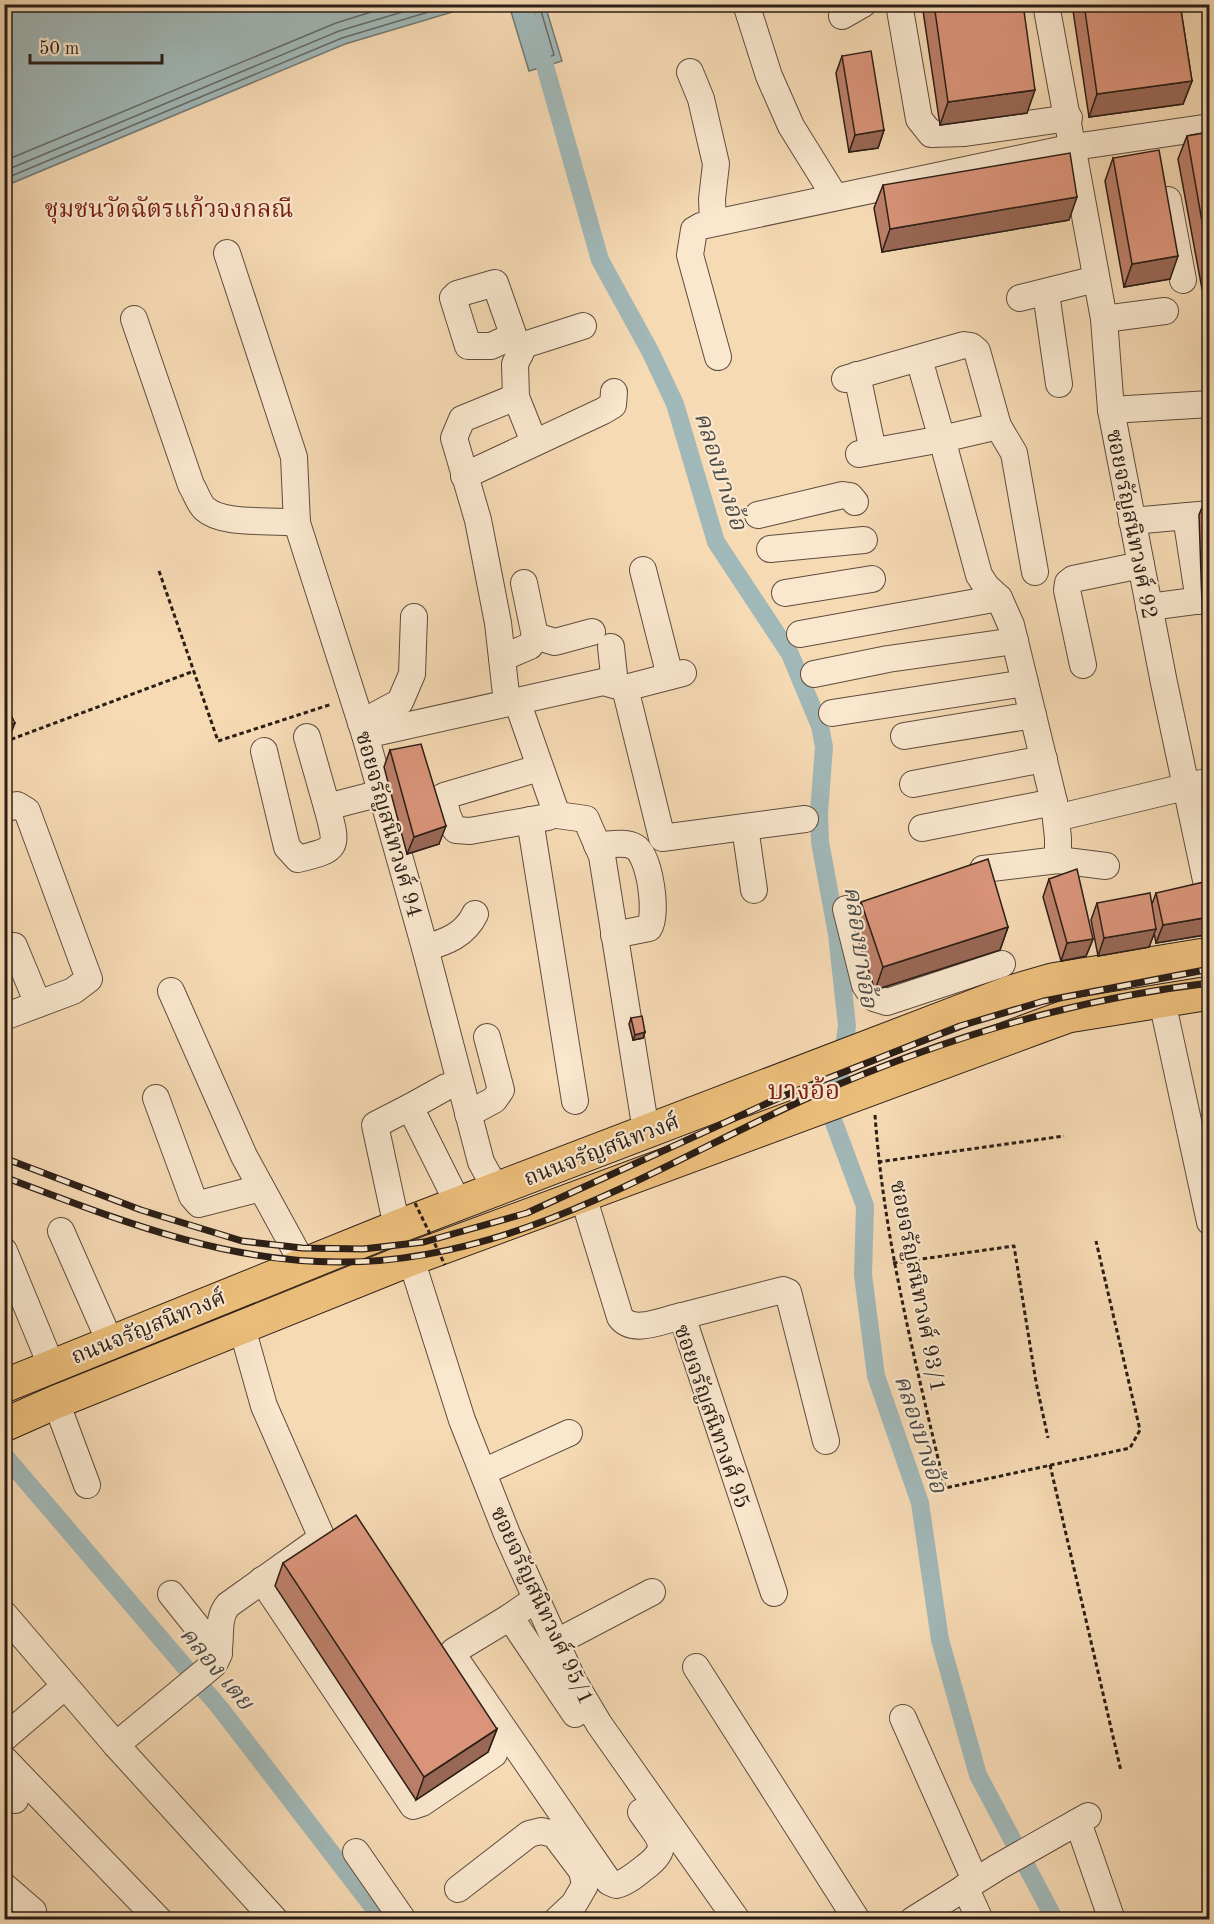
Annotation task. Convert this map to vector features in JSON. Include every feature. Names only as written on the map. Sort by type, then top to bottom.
[{"type":"main road","name":"ถนนจรัญสนิทวงศ์","points":[[4,1386],[303,1264],[406,1215],[458,1203],[496,1189],[1011,992],[1052,980],[1209,954]]},
{"type":"main road","name":"ถนนจรัญสนิทวงศ์","points":[[4,1425],[411,1260],[1068,1016],[1209,993]]},
{"type":"main road","points":[[573,1160],[583,1196]]},
{"type":"main road","points":[[496,1189],[510,1223]]},
{"type":"street","points":[[746,4],[769,76],[791,126],[835,197]]},
{"type":"street","points":[[899,4],[919,119],[931,134],[964,133],[1069,118]]},
{"type":"street","name":"ซอยจรัญสนิทวงศ์ 92","points":[[1046,4],[1069,118],[1104,319],[1111,410],[1132,521],[1149,607],[1197,784],[1209,899]]},
{"type":"street","points":[[690,72],[701,99],[716,164],[712,199],[713,223]]},
{"type":"street","points":[[718,357],[690,255],[694,230],[713,223],[1074,147],[1160,157],[1209,128]]},
{"type":"street","points":[[1160,157],[1183,280]]},
{"type":"street","name":"ซอยจรัญสนิทวงศ์ 94","points":[[227,253],[294,457],[297,523],[363,729],[484,1169],[496,1189]]},
{"type":"street","points":[[1020,298],[1096,279]]},
{"type":"street","points":[[1046,293],[1059,384]]},
{"type":"street","points":[[1104,319],[1165,311]]},
{"type":"street","points":[[134,319],[191,484],[205,509],[222,516],[266,522],[283,520],[297,523]]},
{"type":"street","points":[[534,442],[516,397],[516,345],[524,345],[583,326]]},
{"type":"street","points":[[998,426],[942,439],[866,452],[851,377],[964,345],[971,346],[977,351],[998,426],[1014,453],[1035,572]]},
{"type":"street","points":[[919,359],[980,575],[986,586],[999,598],[1015,641],[1055,810],[1058,860]]},
{"type":"street","points":[[464,476],[603,411],[613,405],[614,392]]},
{"type":"street","points":[[516,397],[462,419],[454,438],[478,520],[512,702],[557,815]]},
{"type":"street","points":[[1111,410],[1209,404]]},
{"type":"street","points":[[758,515],[843,495],[850,496],[855,502]]},
{"type":"street","points":[[1132,521],[1198,515],[1204,600],[1149,607]]},
{"type":"street","points":[[770,549],[864,540]]},
{"type":"street","points":[[1083,665],[1066,590],[1068,583],[1073,579],[1141,565]]},
{"type":"street","points":[[363,729],[512,702],[603,682],[620,687],[676,674],[643,570]]},
{"type":"street","points":[[785,593],[872,579]]},
{"type":"street","points":[[502,658],[530,646],[535,636],[524,583]]},
{"type":"street","points":[[800,634],[999,598]]},
{"type":"street","points":[[363,729],[400,702],[412,674],[414,617]]},
{"type":"street","points":[[535,636],[555,642],[601,639],[620,687],[662,838],[805,819]]},
{"type":"street","points":[[814,674],[888,659],[1015,641]]},
{"type":"street","points":[[832,713],[1025,683]]},
{"type":"street","points":[[904,736],[1033,715]]},
{"type":"street","points":[[264,751],[287,847],[298,859],[328,851],[332,846],[334,834],[307,737]]},
{"type":"street","points":[[913,784],[1044,759]]},
{"type":"street","points":[[539,768],[444,796],[449,823],[456,830],[470,831],[557,815],[586,819],[602,856],[646,1131]]},
{"type":"street","points":[[922,828],[1055,810],[1197,784]]},
{"type":"street","points":[[327,807],[381,793]]},
{"type":"street","points":[[4,809],[17,805],[27,812],[89,973],[89,979],[81,987],[4,1017]]},
{"type":"street","points":[[530,820],[575,1101]]},
{"type":"street","points":[[745,827],[754,890]]},
{"type":"street","points":[[597,845],[628,844],[638,848],[644,860],[655,909],[654,920],[649,928],[614,935]]},
{"type":"street","points":[[983,869],[1058,860],[1106,866]]},
{"type":"street","points":[[846,909],[865,985],[874,998],[887,1002],[1002,964]]},
{"type":"street","points":[[425,948],[448,942],[469,925],[475,914]]},
{"type":"street","points":[[14,946],[38,1004]]},
{"type":"street","points":[[171,991],[244,1156],[303,1264]]},
{"type":"street","points":[[1162,1001],[1209,1222]]},
{"type":"street","points":[[468,1114],[494,1100],[501,1090],[487,1037]]},
{"type":"street","points":[[406,1215],[375,1125],[446,1087]]},
{"type":"street","points":[[156,1098],[192,1196],[199,1204],[261,1188]]},
{"type":"street","points":[[410,1107],[458,1203]]},
{"type":"street","name":"ซอยจรัญสนิทวงศ์ 95","points":[[583,1196],[620,1317],[625,1324],[634,1327],[682,1316],[774,1593]]},
{"type":"street","points":[[61,1231],[110,1342]]},
{"type":"street","points":[[4,1251],[51,1365]]},
{"type":"street","name":"ซอยจรัญสนิทวงศ์ 95/1","points":[[411,1260],[462,1420],[507,1534],[573,1680],[599,1724],[737,1920]]},
{"type":"street","points":[[682,1316],[778,1291],[788,1292],[826,1441]]},
{"type":"street","points":[[116,1745],[202,1672],[225,1609],[262,1580],[333,1533],[264,1406],[242,1328]]},
{"type":"street","points":[[56,1402],[87,1485]]},
{"type":"street","points":[[483,1472],[569,1433]]},
{"type":"street","points":[[262,1580],[415,1806],[488,1761],[494,1754],[491,1743],[432,1654]]},
{"type":"street","points":[[557,1642],[652,1592]]},
{"type":"street","points":[[171,1594],[202,1672]]},
{"type":"street","points":[[510,1617],[659,1839],[662,1849],[659,1857],[622,1884],[616,1885],[609,1882],[455,1658],[454,1651],[536,1599]]},
{"type":"street","points":[[4,1614],[116,1745],[275,1920]]},
{"type":"street","points":[[696,1667],[857,1920]]},
{"type":"street","points":[[4,1738],[65,1686]]},
{"type":"street","points":[[903,1718],[970,1884],[980,1920]]},
{"type":"street","points":[[4,1759],[159,1920]]},
{"type":"street","points":[[913,1920],[1022,1853],[1083,1819],[1112,1920]]},
{"type":"street","points":[[458,1889],[529,1834],[547,1832],[554,1834],[582,1871],[585,1885],[574,1904],[557,1920]]},
{"type":"street","points":[[356,1852],[403,1920]]},
{"type":"street","points":[[4,1886],[33,1911]]},
{"type":"path","points":[[159,571],[218,741],[353,696]]},
{"type":"path","points":[[4,742],[194,671]]},
{"type":"path","name":"ซอยจรัญสนิทวงศ์ 93/1","points":[[847,1099],[878,1162],[893,1263],[945,1488],[1050,1464]]},
{"type":"path","points":[[878,1162],[1064,1136]]},
{"type":"path","points":[[406,1215],[445,1265]]},
{"type":"path","points":[[1096,1241],[1140,1430],[1130,1448],[1050,1464],[1121,1771]]},
{"type":"path","points":[[893,1263],[1014,1246],[1035,1382],[1048,1438]]},
{"type":"water","points":[[5,4],[476,5],[345,44],[5,186]]},
{"type":"water","points":[[509,5],[545,5],[562,61],[529,71]]},
{"type":"building","points":[[934,4],[1023,4],[1035,90],[948,102]]},
{"type":"building","points":[[1084,4],[1180,4],[1192,81],[1097,94]]},
{"type":"building","points":[[871,51],[884,130],[855,135],[842,56]]},
{"type":"building","points":[[1209,132],[1209,261],[1187,136]]},
{"type":"building","points":[[1159,150],[1178,256],[1132,264],[1113,158]]},
{"type":"building","points":[[1070,153],[1077,197],[890,229],[883,185]]},
{"type":"building","points":[[1208,492],[1209,492],[1209,544]]},
{"type":"building","points":[[4,701],[15,723],[4,727]]},
{"type":"building","points":[[421,744],[446,826],[414,837],[390,750]]},
{"type":"building","points":[[988,859],[1008,927],[883,967],[861,902]]},
{"type":"building","points":[[1077,869],[1093,939],[1067,943],[1049,879]]},
{"type":"building","points":[[1204,882],[1209,917],[1163,925],[1156,893]]},
{"type":"building","points":[[1150,893],[1156,929],[1104,938],[1097,903]]},
{"type":"building","points":[[642,1016],[645,1032],[635,1035],[631,1018]]},
{"type":"building","points":[[356,1515],[497,1729],[424,1777],[283,1563]]},
{"type":"waterway","name":"คลองบางอ้อ","points":[[522,4],[545,66],[600,260],[650,351],[675,404],[716,542],[790,654],[820,726],[824,747],[819,813],[820,842],[837,934],[847,1026],[833,1120],[865,1206],[863,1275],[876,1376],[920,1503],[940,1640],[978,1775],[1055,1920]]},
{"type":"waterway","name":"คลอง เตย","points":[[4,1455],[220,1708],[383,1920]]},
{"type":"railway","points":[[4,1158],[141,1210],[242,1241],[302,1248],[363,1249],[424,1242],[527,1213],[781,1097],[960,1026],[1044,1001],[1210,969]]},
{"type":"railway","points":[[4,1177],[128,1222],[170,1235],[254,1255],[342,1262],[406,1258],[467,1246],[585,1205],[812,1096],[957,1040],[1057,1011],[1159,990],[1210,983]]},
{"type":"district","name":"ชุมชนวัดฉัตรแก้วจงกลณี","points":[[169,209]]},
{"type":"district","name":"บางอ้อ","points":[[804,1090]]}]
